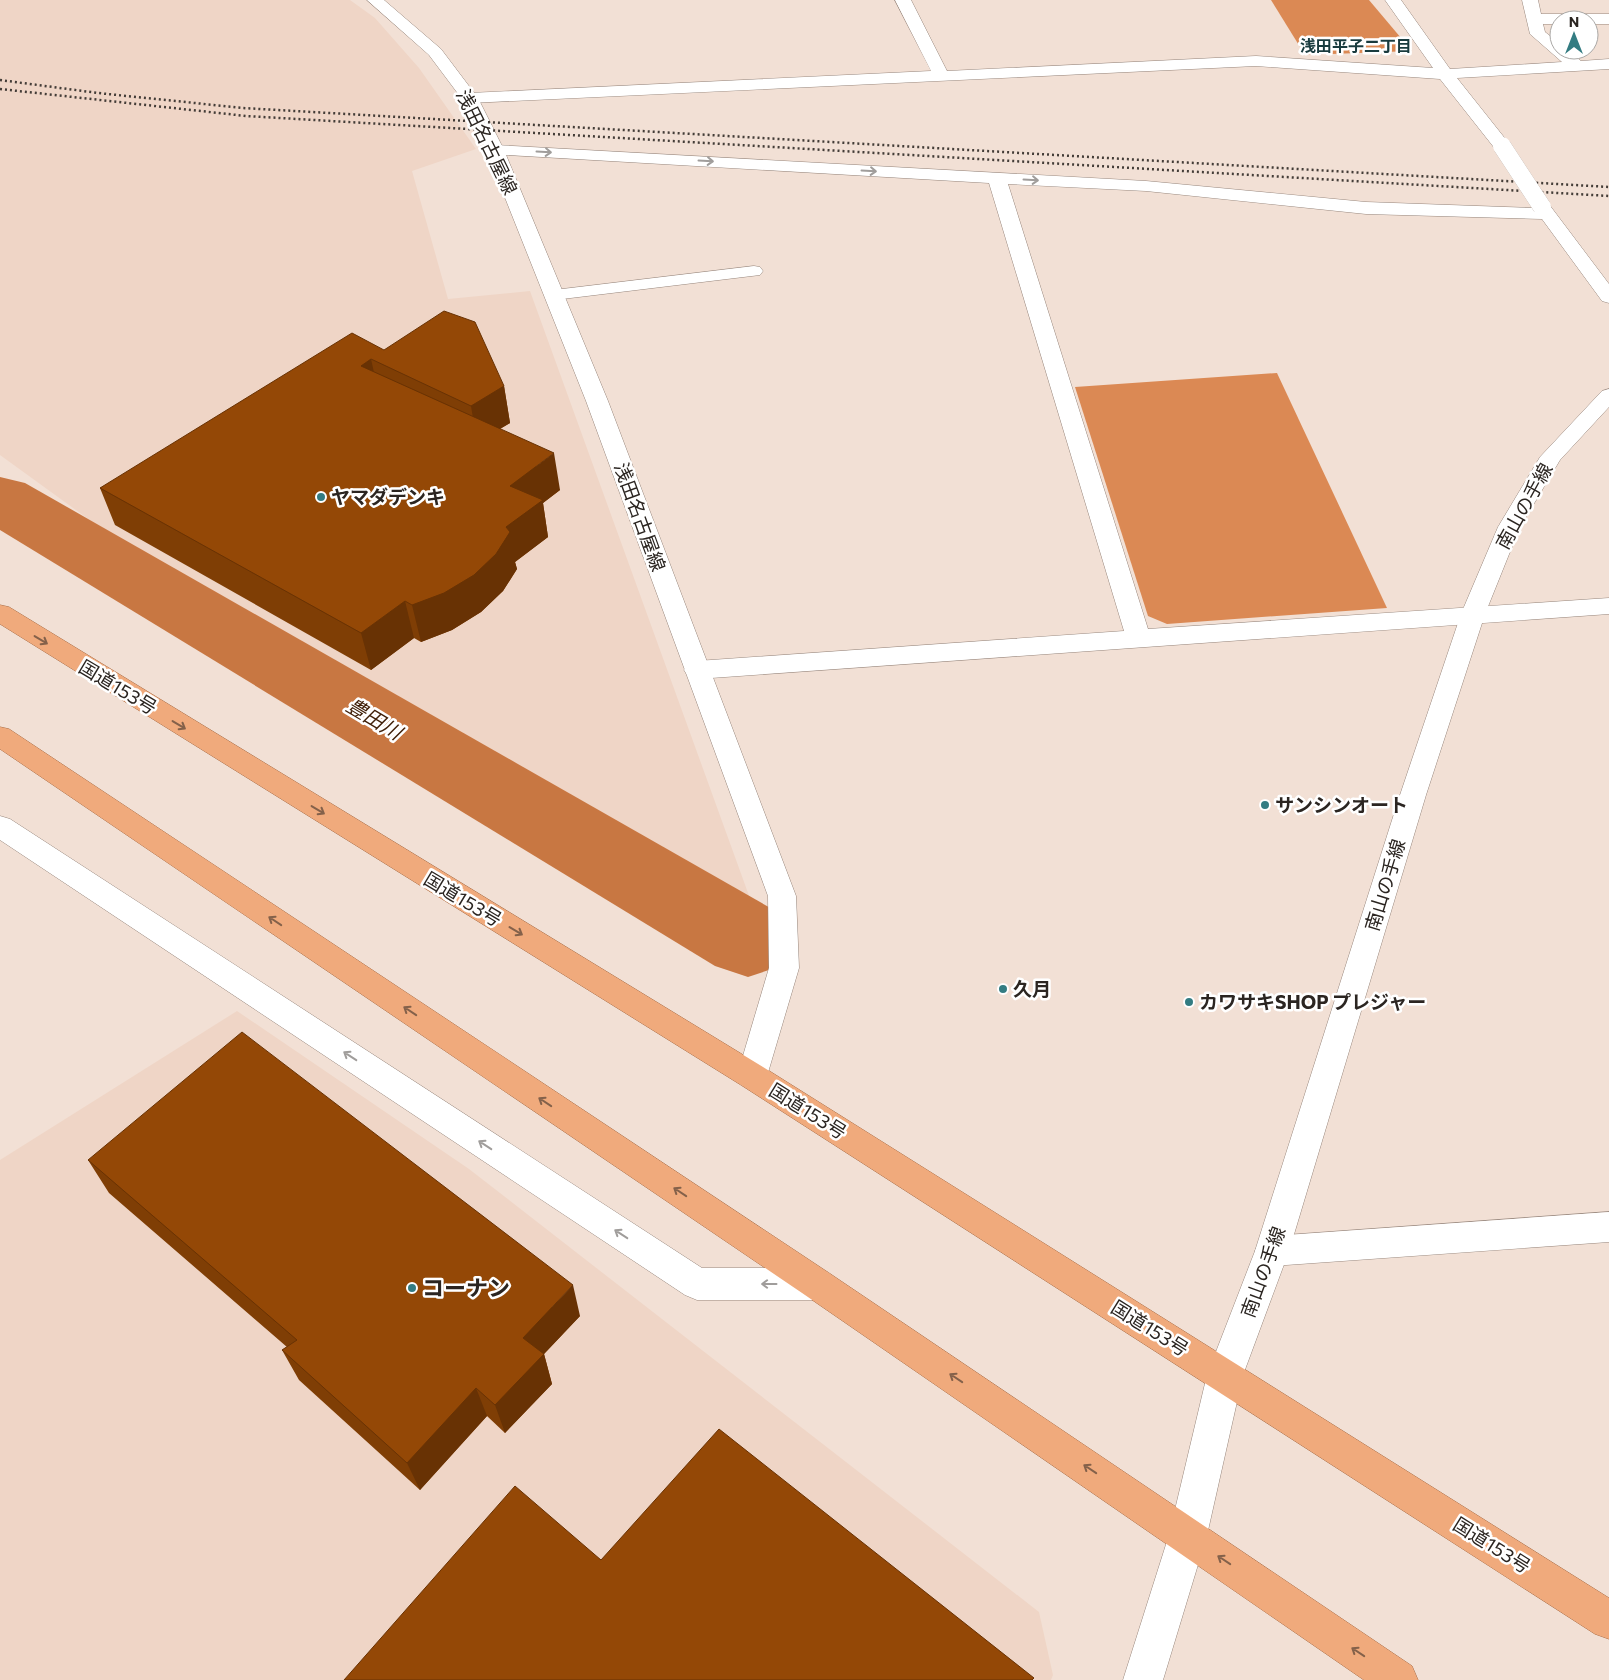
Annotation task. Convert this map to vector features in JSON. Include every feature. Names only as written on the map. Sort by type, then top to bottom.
[{"type":"highway","name":"国道153号","points":[[0,613],[752,1076],[1609,1620]]},
{"type":"highway","points":[[0,736],[817,1284],[1188,1535],[1398,1680]]},
{"type":"street","name":"浅田名古屋線","points":[[375,0],[435,52],[470,98],[495,150],[597,401],[782,896],[784,968],[752,1076]]},
{"type":"street","points":[[902,0],[942,76]]},
{"type":"street","points":[[1393,0],[1445,74],[1502,146],[1545,211],[1609,297]]},
{"type":"street","points":[[1530,0],[1538,34],[1577,66]]},
{"type":"street","points":[[1534,19],[1609,19]]},
{"type":"street","points":[[470,98],[1256,61],[1445,74],[1609,64]]},
{"type":"street","points":[[495,150],[1146,186],[1366,208],[1545,211]]},
{"type":"street","points":[[997,178],[1139,639]]},
{"type":"street","name":"南山の手線","points":[[1143,1680],[1188,1535],[1225,1376],[1272,1251],[1413,795],[1473,614],[1509,528],[1551,457],[1609,395]]},
{"type":"street","points":[[698,670],[1473,614],[1609,606]]},
{"type":"street","points":[[0,826],[697,1284],[817,1284]]},
{"type":"street","points":[[1272,1251],[1609,1227]]},
{"type":"lane","points":[[554,295],[754,271]]},
{"type":"shaded area","points":[[0,0],[350,0],[375,18],[419,68],[476,149],[412,171],[448,299],[530,291],[756,915],[98,526],[0,455]]},
{"type":"shaded area","points":[[1271,0],[1369,0],[1412,51],[1305,55]]},
{"type":"shaded area","points":[[1277,373],[1387,608],[1167,624],[1148,616],[1075,387]]},
{"type":"shaded area","points":[[237,1011],[469,1169],[1039,1612],[1053,1675],[1051,1680],[0,1680],[0,1160]]},
{"type":"building","points":[[444,311],[475,322],[504,386],[471,406],[371,359],[361,366],[554,453],[510,486],[543,500],[506,527],[510,532],[496,554],[474,575],[444,593],[412,605],[405,601],[361,633],[100,488],[352,333],[384,350]]},
{"type":"building","points":[[242,1032],[573,1285],[523,1338],[544,1354],[495,1405],[476,1388],[407,1463],[282,1350],[297,1340],[88,1160]]},
{"type":"building","points":[[719,1429],[1034,1678],[1032,1680],[344,1680],[515,1486],[601,1560]]},
{"type":"waterway","name":"豊田川","points":[[0,499],[748,940]]},
{"type":"railway","points":[[0,80],[98,93],[243,108],[1609,187]]},
{"type":"railway","points":[[0,89],[246,116],[1609,196]]},
{"type":"place","name":"ヤマダデンキ","points":[[321,497]]},
{"type":"place","name":"サンシンオート","points":[[1265,805]]},
{"type":"place","name":"久月","points":[[1003,989]]},
{"type":"place","name":"カワサキSHOP プレジャー","points":[[1189,1002]]},
{"type":"place","name":"コーナン","points":[[412,1288]]},
{"type":"district","name":"浅田平子二丁目","points":[[1356,46]]}]
